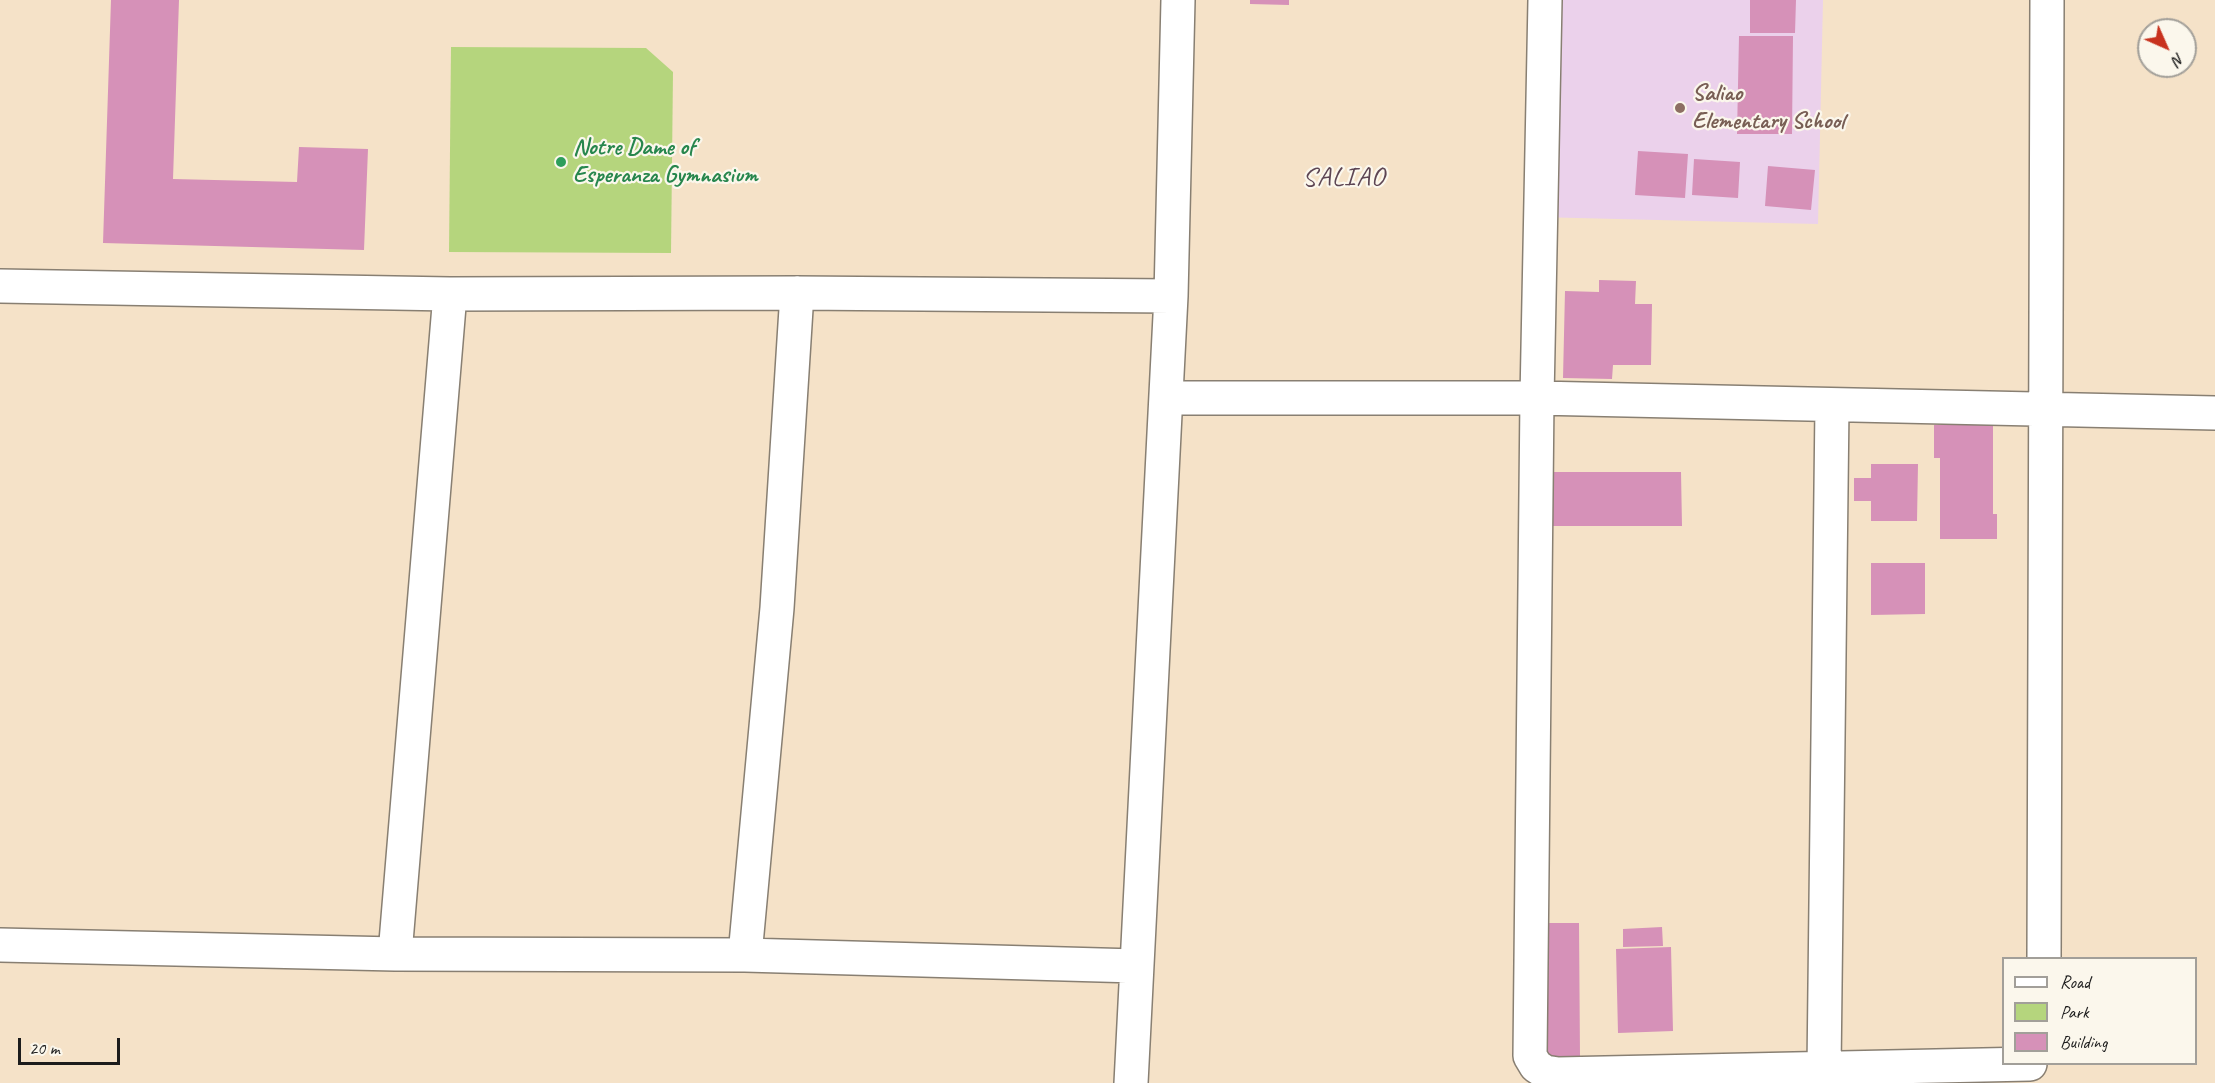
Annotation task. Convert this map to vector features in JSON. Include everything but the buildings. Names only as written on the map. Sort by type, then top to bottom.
[{"type":"street","points":[[1131,1083],[1167,398],[1178,0]]},
{"type":"street","points":[[1545,0],[1530,1056],[1536,1066],[1545,1072],[1558,1074],[2002,1065]]},
{"type":"street","points":[[2044,957],[2047,0]]},
{"type":"street","points":[[0,286],[450,294],[797,293],[1171,297]]},
{"type":"street","points":[[744,955],[777,608],[797,293]]},
{"type":"street","points":[[395,954],[450,294]]},
{"type":"street","points":[[1167,398],[1538,398],[2215,413]]},
{"type":"street","points":[[1824,1068],[1832,406]]},
{"type":"street","points":[[0,945],[395,954],[744,955],[1136,966]]},
{"type":"street","points":[[2044,1065],[2044,1083]]},
{"type":"shaded area","name":"Saliao Elementary School","points":[[1543,0],[1823,0],[1818,224],[1537,217]]},
{"type":"green space","name":"Notre Dame of Esperanza Gymnasium","points":[[451,47],[646,48],[673,72],[671,253],[449,252]]},
{"type":"place","name":"Saliao Elementary School","points":[[1680,108]]},
{"type":"place","name":"Notre Dame of Esperanza Gymnasium","points":[[561,162]]},
{"type":"district","name":"SALIAO","points":[[1344,178]]}]
